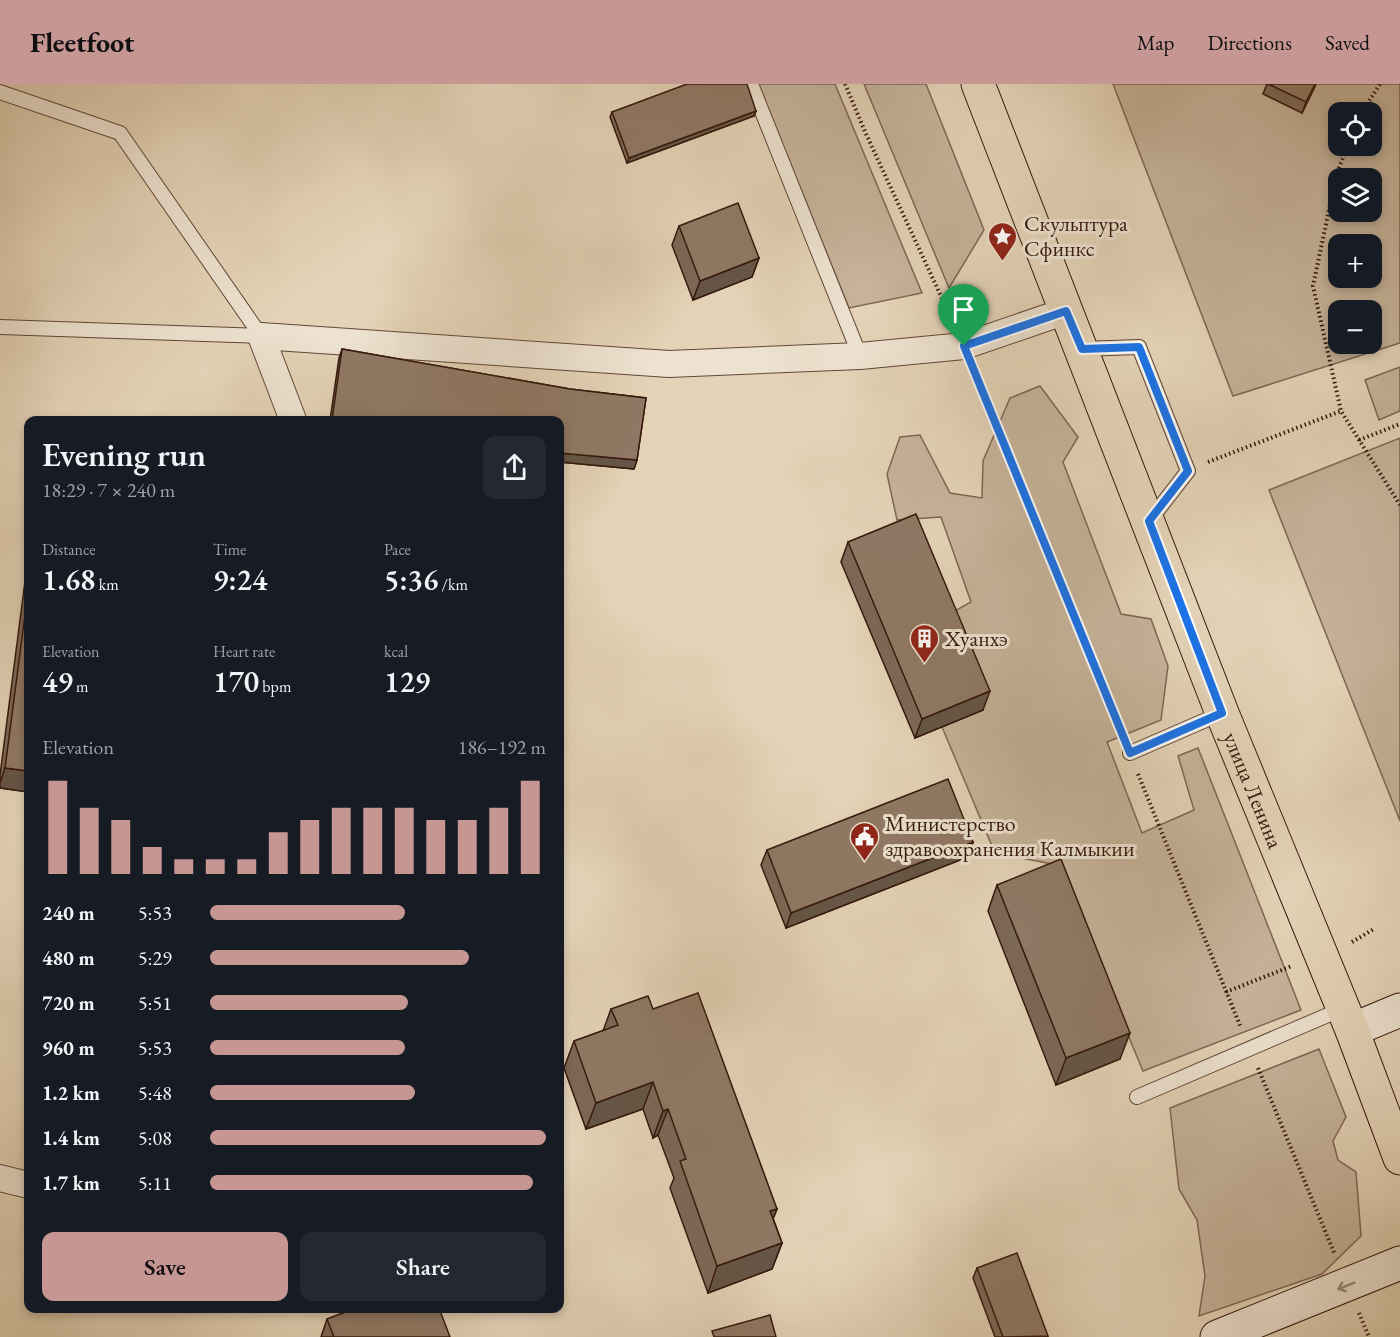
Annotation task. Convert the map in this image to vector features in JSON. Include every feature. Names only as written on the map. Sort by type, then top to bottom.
[{"type":"main road","name":"улица Ленина","points":[[978,84],[1222,713],[1294,885],[1400,1158]]},
{"type":"main road","points":[[1347,1020],[1400,1010]]},
{"type":"main road","points":[[1217,1337],[1400,1263]]},
{"type":"street","points":[[291,416],[261,336],[669,364],[860,356],[964,346],[1066,311]]},
{"type":"street","points":[[0,1178],[24,1184]]},
{"type":"lane","points":[[751,84],[860,356]]},
{"type":"lane","points":[[0,92],[120,133],[261,336]]},
{"type":"lane","points":[[0,327],[261,336]]},
{"type":"lane","points":[[1082,349],[1139,347],[1188,471],[1149,521]]},
{"type":"lane","points":[[1130,753],[1222,713]]},
{"type":"lane","points":[[1137,1097],[1250,1050],[1347,1020]]},
{"type":"path","points":[[845,84],[964,346],[1338,1262]]},
{"type":"path","points":[[1368,102],[1380,84]]},
{"type":"path","points":[[1344,156],[1337,172],[1314,286],[1341,411],[1400,505]]},
{"type":"path","points":[[1188,471],[1228,453],[1341,411]]},
{"type":"path","points":[[1359,440],[1400,424]]},
{"type":"path","points":[[1348,944],[1374,928]]},
{"type":"path","points":[[1226,992],[1293,966]]},
{"type":"path","points":[[1355,1304],[1369,1337]]},
{"type":"shaded area","points":[[758,84],[835,84],[922,293],[849,308]]},
{"type":"shaded area","points":[[864,84],[926,84],[984,230],[949,288]]},
{"type":"shaded area","points":[[1113,84],[1268,84],[1302,113],[1316,84],[1400,84],[1400,343],[1382,349],[1382,300],[1328,300],[1328,354],[1365,354],[1233,396]]},
{"type":"shaded area","points":[[1400,367],[1400,411],[1379,420],[1365,380]]},
{"type":"shaded area","points":[[1040,386],[1078,437],[1063,462],[1121,614],[1151,619],[1168,666],[1161,720],[1107,742],[1142,833],[1194,810],[1178,756],[1198,748],[1301,1010],[1143,1071],[1057,865],[995,853],[942,727],[983,710],[944,617],[971,602],[941,517],[897,520],[887,474],[900,437],[920,435],[950,493],[982,498],[983,461],[1010,398]]},
{"type":"shaded area","points":[[1400,438],[1400,821],[1269,490]]},
{"type":"shaded area","points":[[1319,1049],[1346,1117],[1333,1141],[1338,1160],[1356,1172],[1361,1236],[1322,1274],[1199,1316],[1205,1276],[1197,1220],[1179,1189],[1170,1108]]},
{"type":"building","points":[[687,84],[747,84],[756,111],[629,158],[612,112]]},
{"type":"building","points":[[1268,84],[1315,84],[1306,102]]},
{"type":"building","points":[[738,203],[759,258],[700,281],[679,226]]},
{"type":"building","points":[[342,349],[570,389],[646,398],[637,460],[564,453],[564,416],[333,416]]},
{"type":"building","name":"Хуанхэ","points":[[916,514],[990,691],[922,719],[848,542]]},
{"type":"building","points":[[24,623],[24,770],[5,768]]},
{"type":"building","name":"Министерство здравоохранения Калмыкии","points":[[948,779],[973,842],[791,913],[767,850]]},
{"type":"building","points":[[1061,859],[1130,1033],[1066,1058],[997,885]]},
{"type":"building","points":[[698,993],[777,1209],[770,1211],[782,1243],[717,1266],[680,1161],[686,1159],[668,1109],[663,1111],[653,1082],[596,1103],[574,1041],[618,1025],[611,1009],[648,996],[653,1009]]},
{"type":"building","points":[[1017,1253],[1048,1336],[1003,1337],[977,1268]]},
{"type":"building","points":[[343,1313],[441,1313],[450,1337],[334,1337],[327,1319]]},
{"type":"building","points":[[770,1315],[776,1337],[714,1337],[712,1331]]},
{"type":"place","name":"Скульптура Сфинкс","points":[[1003,262]]},
{"type":"place","name":"Хуанхэ","points":[[924,664]]},
{"type":"place","name":"Министерство здравоохранения Калмыкии","points":[[864,862]]},
{"type":"route","points":[[1066,311],[1082,349],[1139,347],[1188,471],[1149,521],[1222,713],[1130,753],[964,346],[1066,311]]}]
